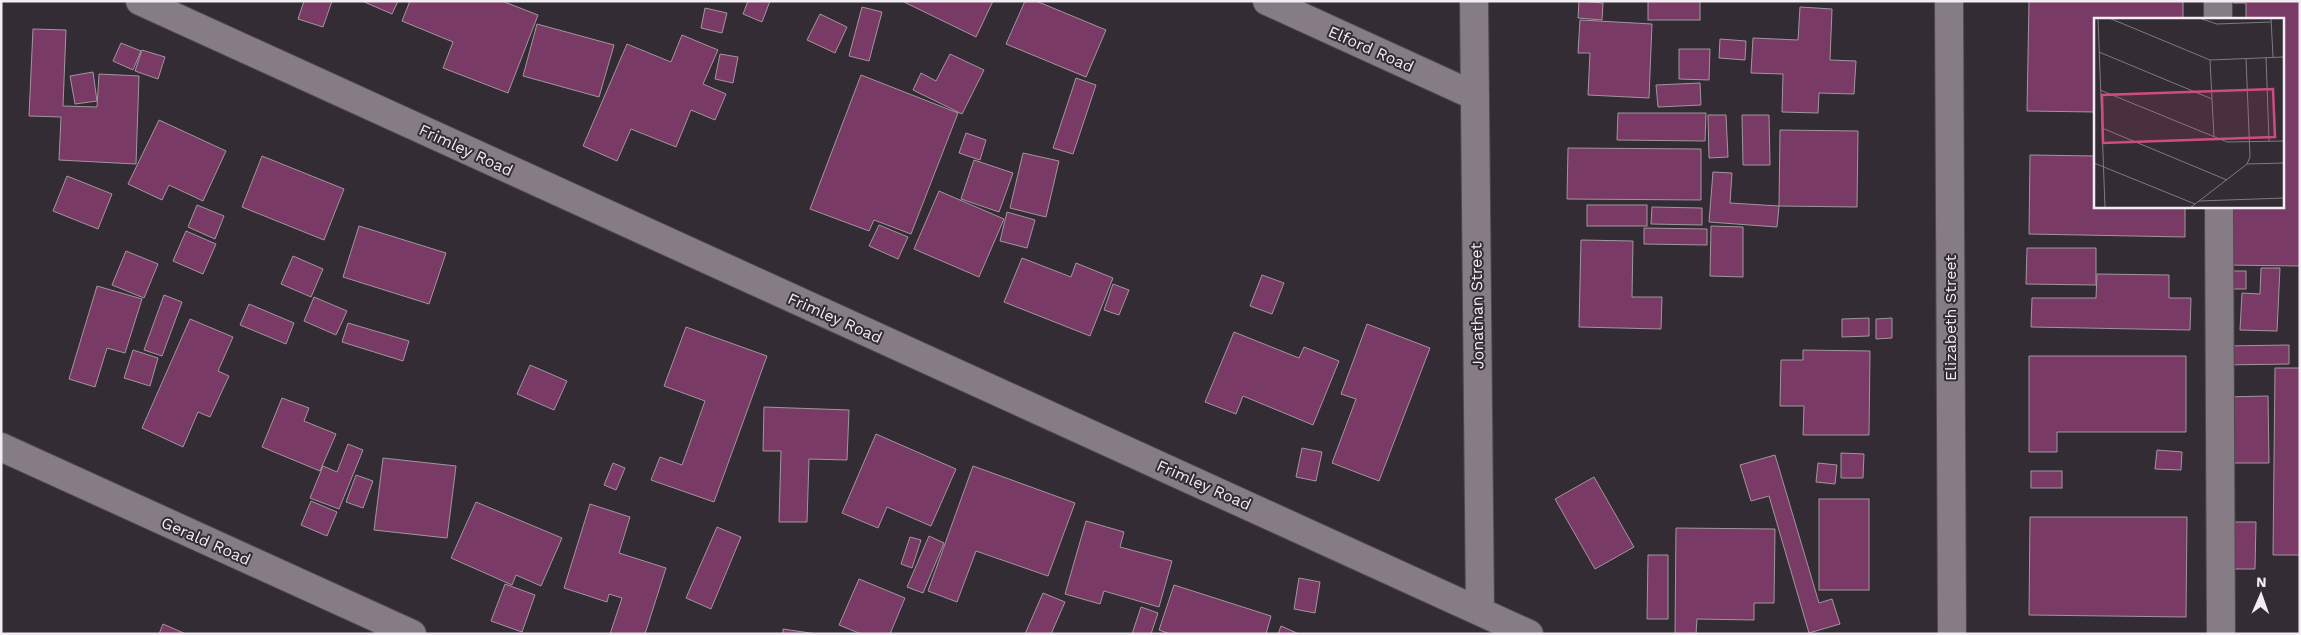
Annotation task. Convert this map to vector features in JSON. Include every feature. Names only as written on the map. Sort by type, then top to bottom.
[{"type":"street","name":"Frimley Road","points":[[140,1],[1480,610],[1529,634]]},
{"type":"street","name":"Elford Road","points":[[1267,1],[1475,96]]},
{"type":"street","name":"Jonathan Street","points":[[1474,1],[1480,610]]},
{"type":"street","name":"Elizabeth Street","points":[[1949,1],[1952,634]]},
{"type":"street","points":[[2218,1],[2218,18]]},
{"type":"street","points":[[2219,208],[2221,634]]},
{"type":"street","name":"Gerald Road","points":[[1,447],[412,634]]},
{"type":"building","points":[[304,1],[332,1],[323,27],[298,19]]},
{"type":"building","points":[[362,1],[398,1],[392,14]]},
{"type":"building","points":[[410,1],[502,1],[538,15],[508,93],[443,68],[453,42],[402,21]]},
{"type":"building","points":[[748,1],[770,1],[762,22],[743,14]]},
{"type":"building","points":[[902,1],[993,1],[976,37]]},
{"type":"building","points":[[1025,1],[1036,1],[1106,30],[1086,77],[1006,44]]},
{"type":"building","points":[[1579,1],[1603,3],[1602,20],[1578,18]]},
{"type":"building","points":[[1648,1],[1700,1],[1700,20],[1648,20]]},
{"type":"building","points":[[2029,1],[2183,1],[2183,18],[2094,18],[2094,112],[2027,111]]},
{"type":"building","points":[[2226,1],[2300,1],[2300,266],[2225,265],[2225,208],[2284,208],[2284,18],[2246,18],[2246,3],[2226,3]]},
{"type":"building","points":[[862,7],[882,12],[869,61],[849,56]]},
{"type":"building","points":[[1800,7],[1832,9],[1830,60],[1856,61],[1854,94],[1819,93],[1818,113],[1782,112],[1783,74],[1751,73],[1753,38],[1798,40]]},
{"type":"building","points":[[705,8],[727,13],[722,33],[701,28]]},
{"type":"building","points":[[820,14],[847,27],[835,53],[807,40]]},
{"type":"building","points":[[1580,20],[1652,24],[1649,98],[1588,95],[1590,53],[1578,53]]},
{"type":"building","points":[[537,24],[614,45],[599,97],[523,76]]},
{"type":"building","points":[[33,29],[66,30],[63,106],[97,107],[99,74],[139,76],[136,164],[59,160],[61,117],[29,116]]},
{"type":"building","points":[[682,35],[718,50],[703,84],[726,94],[715,120],[691,110],[676,147],[631,129],[617,161],[583,146],[627,44],[671,62]]},
{"type":"building","points":[[1720,39],[1746,41],[1745,60],[1719,58]]},
{"type":"building","points":[[121,43],[141,51],[133,70],[113,61]]},
{"type":"building","points":[[1679,49],[1710,49],[1709,80],[1679,79]]},
{"type":"building","points":[[142,50],[165,57],[158,79],[135,71]]},
{"type":"building","points":[[720,54],[738,57],[733,83],[715,79]]},
{"type":"building","points":[[950,54],[984,70],[962,114],[913,90],[921,73],[936,81]]},
{"type":"building","points":[[93,72],[97,101],[75,104],[70,76]]},
{"type":"building","points":[[861,75],[958,113],[911,234],[874,220],[869,231],[810,209]]},
{"type":"building","points":[[1076,78],[1096,85],[1073,154],[1053,148]]},
{"type":"building","points":[[1700,83],[1701,105],[1658,107],[1656,85]]},
{"type":"building","points":[[1618,113],[1706,113],[1705,141],[1617,140]]},
{"type":"building","points":[[1708,115],[1726,115],[1728,157],[1709,158]]},
{"type":"building","points":[[1742,115],[1769,115],[1770,165],[1743,165]]},
{"type":"building","points":[[159,120],[226,151],[203,201],[169,185],[162,200],[128,184]]},
{"type":"building","points":[[1780,130],[1858,131],[1857,207],[1779,206]]},
{"type":"building","points":[[966,133],[986,140],[980,160],[959,153]]},
{"type":"building","points":[[1568,148],[1701,149],[1701,200],[1567,199]]},
{"type":"building","points":[[1023,153],[1059,161],[1046,217],[1010,208]]},
{"type":"building","points":[[2030,155],[2094,156],[2094,208],[2185,208],[2185,237],[2029,234]]},
{"type":"building","points":[[262,156],[344,189],[324,240],[242,207]]},
{"type":"building","points":[[974,160],[1013,173],[999,212],[961,199]]},
{"type":"building","points":[[1713,172],[1732,173],[1730,203],[1779,206],[1777,227],[1709,222]]},
{"type":"building","points":[[67,176],[112,194],[98,229],[53,211]]},
{"type":"building","points":[[939,191],[1004,219],[979,277],[914,249]]},
{"type":"building","points":[[197,205],[224,216],[215,239],[188,227]]},
{"type":"building","points":[[1587,205],[1647,205],[1647,226],[1587,226]]},
{"type":"building","points":[[1652,207],[1702,208],[1702,225],[1651,224]]},
{"type":"building","points":[[1007,212],[1035,220],[1027,248],[1000,241]]},
{"type":"building","points":[[879,225],[908,237],[898,259],[869,246]]},
{"type":"building","points":[[359,226],[446,253],[429,304],[343,277]]},
{"type":"building","points":[[1711,226],[1743,227],[1743,277],[1710,276]]},
{"type":"building","points":[[1644,228],[1707,229],[1707,245],[1644,244]]},
{"type":"building","points":[[186,231],[216,244],[203,274],[173,261]]},
{"type":"building","points":[[1581,240],[1633,241],[1632,297],[1662,297],[1661,329],[1579,327]]},
{"type":"building","points":[[2027,248],[2096,248],[2096,285],[2026,284]]},
{"type":"building","points":[[126,251],[158,264],[144,298],[112,285]]},
{"type":"building","points":[[293,256],[323,269],[311,297],[281,284]]},
{"type":"building","points":[[1022,258],[1071,277],[1076,263],[1113,278],[1090,336],[1004,302]]},
{"type":"building","points":[[2261,268],[2280,268],[2277,331],[2240,330],[2242,293],[2260,294]]},
{"type":"building","points":[[2228,271],[2246,271],[2246,289],[2228,289]]},
{"type":"building","points":[[2097,274],[2169,275],[2169,298],[2191,298],[2190,330],[2031,327],[2032,298],[2096,298]]},
{"type":"building","points":[[1262,275],[1284,283],[1272,314],[1250,306]]},
{"type":"building","points":[[1113,284],[1129,290],[1119,315],[1104,310]]},
{"type":"building","points":[[97,286],[142,299],[125,353],[107,348],[95,387],[69,379]]},
{"type":"building","points":[[164,295],[182,302],[162,356],[144,350]]},
{"type":"building","points":[[314,297],[347,311],[336,335],[304,321]]},
{"type":"building","points":[[249,304],[294,323],[286,344],[240,325]]},
{"type":"building","points":[[1869,318],[1869,336],[1842,337],[1842,319]]},
{"type":"building","points":[[1892,318],[1892,338],[1876,339],[1876,319]]},
{"type":"building","points":[[190,319],[233,337],[218,371],[229,376],[210,417],[198,412],[183,447],[142,428]]},
{"type":"building","points":[[348,323],[409,341],[403,361],[342,342]]},
{"type":"building","points":[[1367,324],[1430,348],[1379,481],[1332,463],[1356,399],[1341,394]]},
{"type":"building","points":[[686,327],[767,356],[714,502],[651,480],[660,457],[682,465],[705,401],[664,386]]},
{"type":"building","points":[[1234,332],[1299,358],[1304,347],[1339,361],[1313,425],[1243,396],[1236,414],[1205,402]]},
{"type":"building","points":[[2289,345],[2289,364],[2224,365],[2223,346]]},
{"type":"building","points":[[133,350],[158,358],[150,386],[124,378]]},
{"type":"building","points":[[1803,350],[1870,351],[1869,435],[1803,435],[1804,406],[1780,406],[1781,360],[1803,360]]},
{"type":"building","points":[[2029,356],[2186,356],[2186,432],[2057,432],[2057,452],[2029,452]]},
{"type":"building","points":[[530,365],[567,381],[554,410],[517,394]]},
{"type":"building","points":[[2275,368],[2300,368],[2300,555],[2273,555]]},
{"type":"building","points":[[2268,396],[2269,463],[2224,463],[2223,397]]},
{"type":"building","points":[[282,398],[309,408],[304,421],[336,434],[320,471],[262,447]]},
{"type":"building","points":[[764,407],[849,410],[847,460],[809,459],[807,522],[779,522],[781,451],[763,451]]},
{"type":"building","points":[[876,434],[956,469],[931,526],[887,507],[878,528],[842,513]]},
{"type":"building","points":[[348,444],[363,450],[339,509],[310,498],[323,466],[337,472]]},
{"type":"building","points":[[1302,448],[1322,452],[1316,481],[1296,477]]},
{"type":"building","points":[[2157,450],[2182,452],[2181,470],[2155,469]]},
{"type":"building","points":[[1841,453],[1864,454],[1863,478],[1841,478]]},
{"type":"building","points":[[1775,455],[1819,603],[1832,599],[1840,624],[1809,633],[1769,496],[1751,501],[1740,465]]},
{"type":"building","points":[[383,458],[456,466],[447,538],[374,530]]},
{"type":"building","points":[[613,463],[625,468],[616,490],[604,485]]},
{"type":"building","points":[[1818,463],[1837,465],[1835,484],[1816,482]]},
{"type":"building","points":[[973,466],[1075,503],[1048,576],[976,551],[957,602],[928,591]]},
{"type":"building","points":[[2031,471],[2062,471],[2062,488],[2031,488]]},
{"type":"building","points":[[356,475],[373,481],[363,508],[346,502]]},
{"type":"building","points":[[1594,477],[1634,547],[1595,569],[1555,499]]},
{"type":"building","points":[[1819,499],[1869,499],[1869,590],[1819,590]]},
{"type":"building","points":[[311,501],[337,512],[327,536],[301,525]]},
{"type":"building","points":[[476,502],[562,538],[541,586],[516,575],[512,585],[451,558]]},
{"type":"building","points":[[590,504],[630,517],[619,553],[666,568],[645,634],[610,634],[622,598],[609,594],[607,602],[564,588]]},
{"type":"building","points":[[2030,517],[2187,517],[2186,617],[2029,615]]},
{"type":"building","points":[[1086,521],[1124,532],[1120,547],[1172,561],[1159,607],[1104,591],[1100,604],[1065,594]]},
{"type":"building","points":[[2225,522],[2256,522],[2255,569],[2224,569]]},
{"type":"building","points":[[717,527],[741,537],[711,609],[686,598]]},
{"type":"building","points":[[1676,528],[1775,529],[1774,603],[1754,603],[1754,620],[1697,619],[1696,634],[1675,634]]},
{"type":"building","points":[[929,536],[944,543],[923,593],[907,587]]},
{"type":"building","points":[[910,537],[921,540],[912,568],[901,564]]},
{"type":"building","points":[[1648,555],[1668,555],[1668,619],[1647,619]]},
{"type":"building","points":[[1299,578],[1320,582],[1315,613],[1294,609]]},
{"type":"building","points":[[859,579],[905,598],[890,634],[861,634],[839,625]]},
{"type":"building","points":[[505,584],[535,595],[522,632],[491,621]]},
{"type":"building","points":[[1174,585],[1271,616],[1266,634],[1170,634],[1159,630]]},
{"type":"building","points":[[1043,593],[1065,602],[1051,634],[1025,634]]},
{"type":"building","points":[[1141,607],[1158,613],[1151,634],[1132,634]]},
{"type":"building","points":[[163,624],[186,634],[159,634]]},
{"type":"building","points":[[1281,626],[1299,634],[1278,634]]},
{"type":"building","points":[[783,629],[817,634],[783,634]]}]
